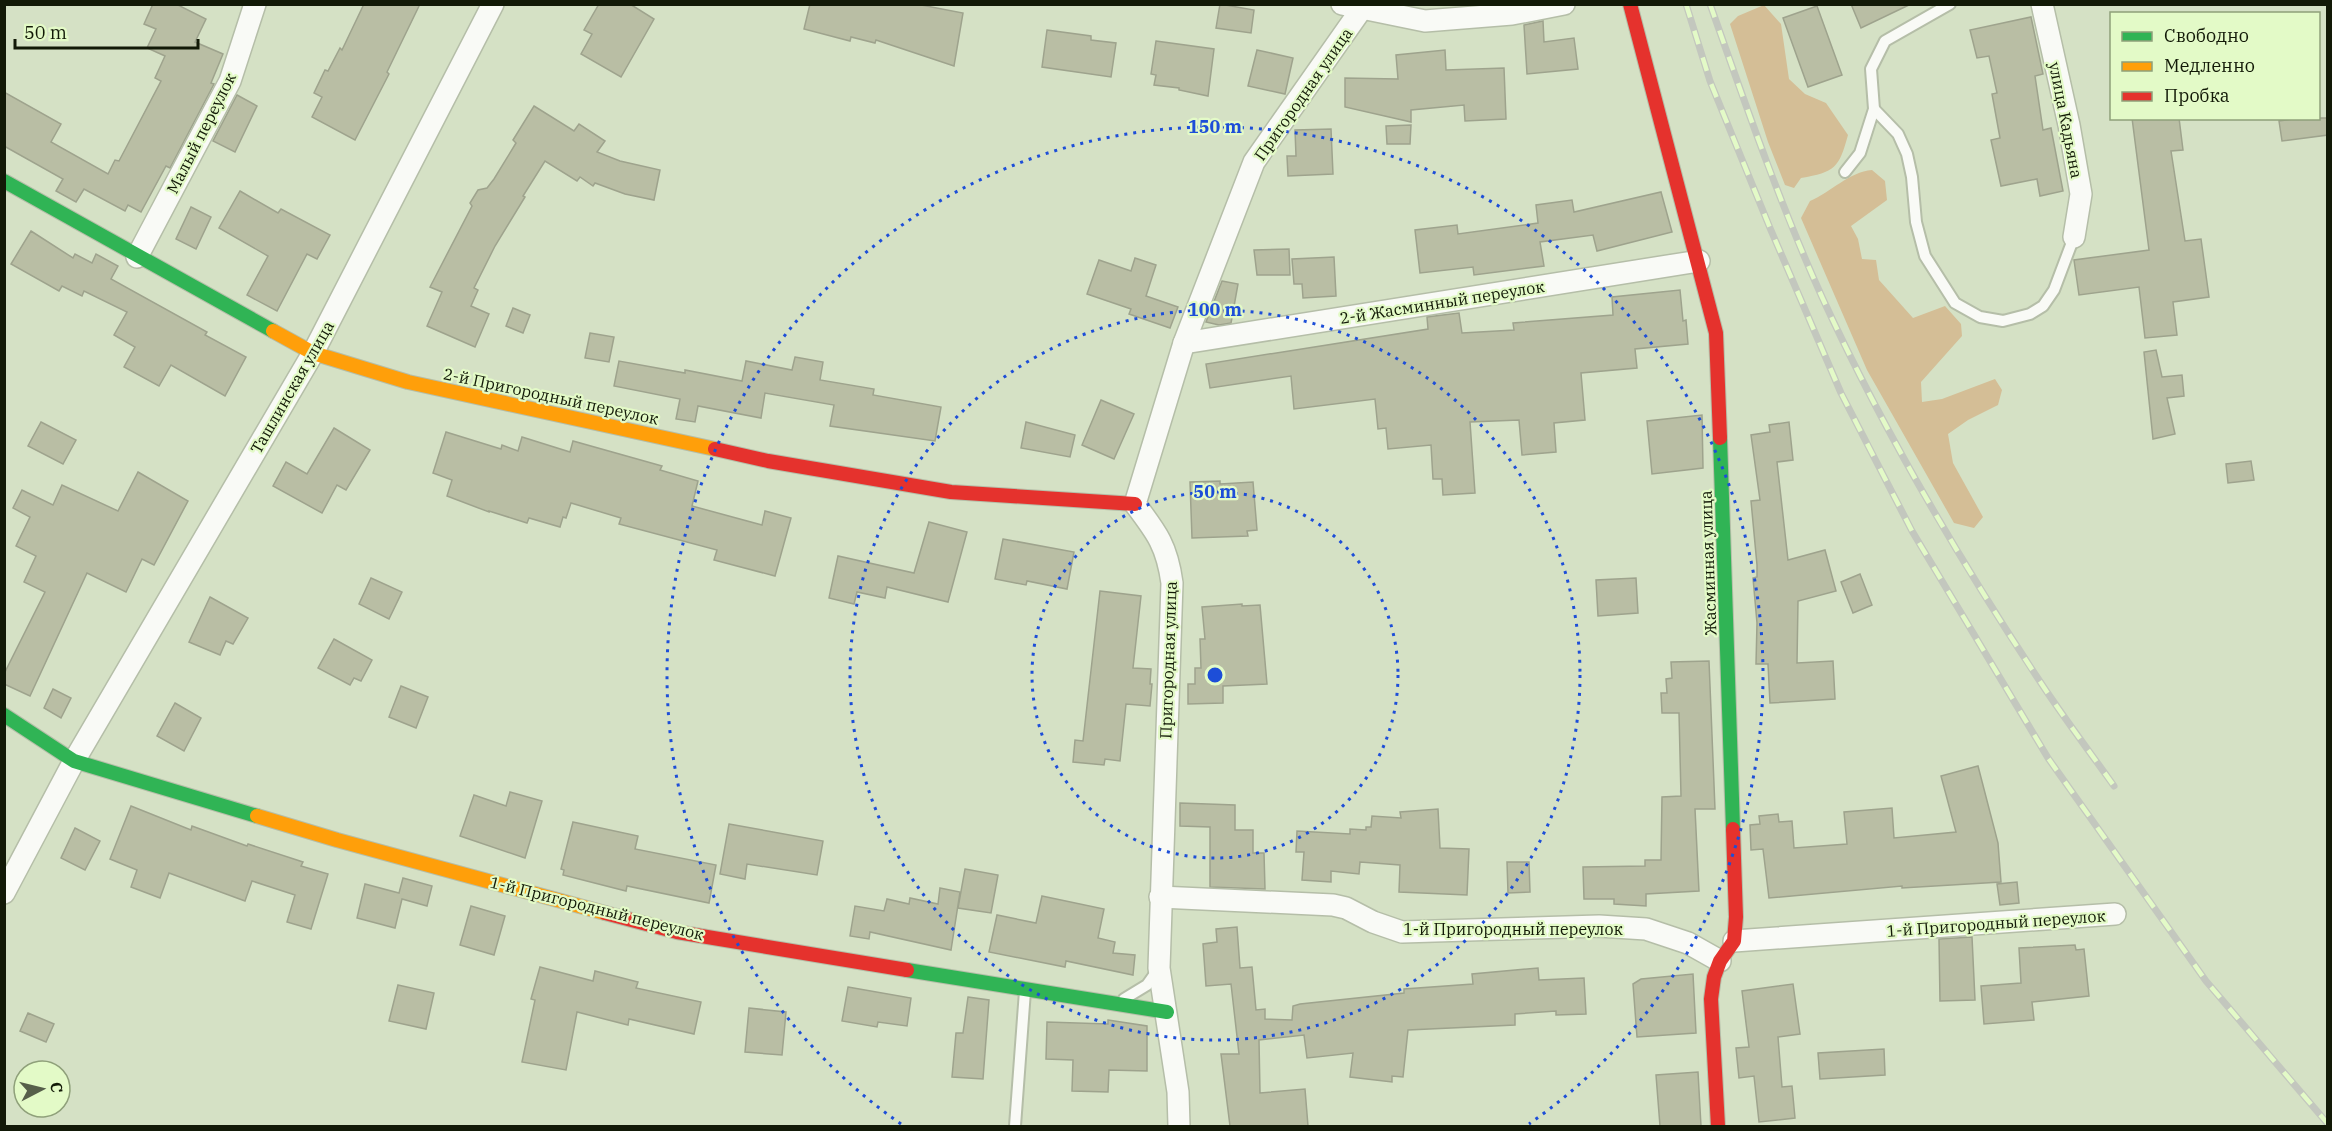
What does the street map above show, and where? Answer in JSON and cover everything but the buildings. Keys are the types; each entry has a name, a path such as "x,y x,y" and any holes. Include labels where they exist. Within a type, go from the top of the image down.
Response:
{"street":[{"name":"Малый переулок","path":"137,257 230,81 255,4"},
{"name":"Ташлинская улица","path":"4,893 10,872 74,760 313,353 493,4"},
{"path":"1342,4 1364,6 1425,21 1512,14 1564,4"},
{"name":"Жасминная улица","path":"1630,4 1716,333 1736,905 1734,941"},
{"name":"улица Кадьяна","path":"2042,4 2069,125 2081,194 2074,237"},
{"name":"Пригородная улица","path":"1179,1126 1178,1092 1159,968 1172,583 1168,558 1158,535 1135,504 1184,343 1254,162 1364,6"},
{"name":"2-й Пригородный переулок","path":"4,181 313,353 408,382 768,461 951,492 1135,504"},
{"name":"2-й Жасминный переулок","path":"1184,343 1699,261"},
{"path":"4,715 74,760"},
{"name":"1-й Пригородный переулок","path":"74,760 337,840 677,932 1167,1012"},
{"name":"1-й Пригородный переулок","path":"1160,897 1333,905 1346,908 1373,922 1402,932 1599,926 1646,929 1688,943 1720,961"},
{"name":"1-й Пригородный переулок","path":"1734,941 2115,914"},
{"path":"1718,1126 1711,999 1714,977 1720,961 1734,941"}],"lane":[{"path":"1845,172 1860,153 1874,110 1871,69 1885,41 1950,4"},
{"path":"1874,110 1898,134 1912,177 1916,222 1925,256 1955,303 1980,317 2003,321 2030,314 2043,306 2054,290 2074,237"},
{"path":"1112,1002 1128,997 1147,985 1159,968"},
{"path":"1016,1126 1025,987"}],"shaded area":[{"path":"1764,5 1781,24 1789,79 1805,94 1826,103 1848,135 1842,155 1834,167 1801,178 1794,188 1785,185 1768,142 1730,24 1738,16"},
{"path":"1872,170 1885,181 1887,200 1851,226 1858,239 1862,259 1876,260 1879,280 1913,318 1945,306 1961,324 1962,336 1921,382 1922,402 1942,399 1995,379 2002,390 1998,405 1968,420 1948,434 1953,463 1983,517 1974,528 1954,523 1867,370 1801,218 1810,201 1856,174"}],"railway":[{"path":"1686,4 1710,81 1770,228 1841,393 1912,531 2048,758 2206,981 2328,1124"},
{"path":"1710,4 1791,225 1822,297 1871,396 1924,494 1981,590 2050,696 2114,786"}],"traffic: fast":[{"path":"4,181 273,331"},
{"path":"1720,438 1733,829"},
{"path":"4,715 74,761 257,816"},
{"path":"907,970 1167,1012"}],"traffic: slow":[{"path":"273,331 313,353 408,382 715,449"},
{"path":"257,816 605,913"}],"traffic: jam":[{"path":"1630,4 1716,333 1720,438"},
{"path":"715,449 768,461 951,492 1135,504"},
{"path":"1718,1126 1711,999 1714,977 1720,961 1734,941 1736,917 1733,829"},
{"path":"605,913 677,932 907,970"}]}
